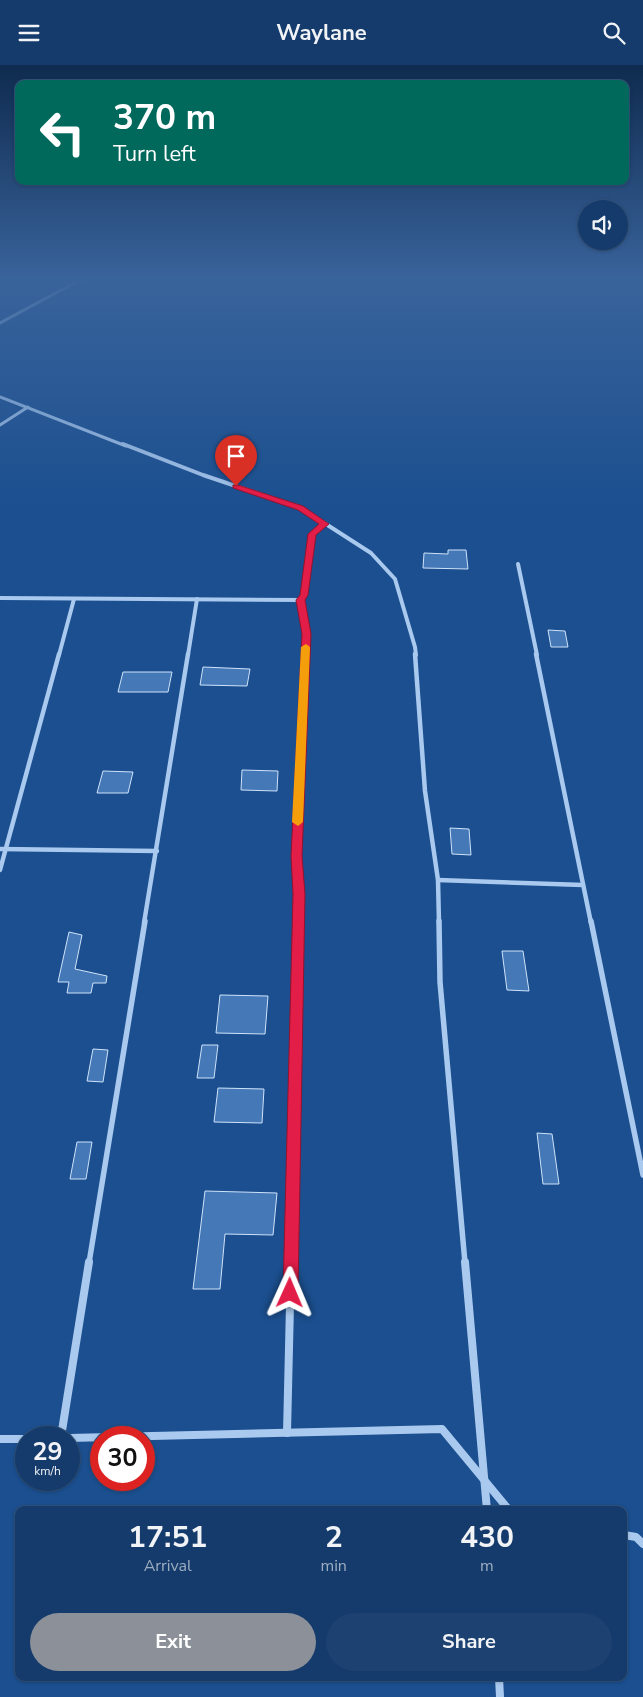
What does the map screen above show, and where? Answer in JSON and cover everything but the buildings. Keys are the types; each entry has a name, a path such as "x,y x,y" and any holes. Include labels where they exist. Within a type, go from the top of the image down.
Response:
{"street":[{"path":"0,397 203,475 300,508 371,553 394,579 415,647 425,791 438,880 440,982 487,1506"},
{"path":"0,425 28,407"},
{"path":"288,1433 299,904 296,856 306,634 301,600 304,595 312,534 325,524"},
{"path":"518,564 643,1175"},
{"path":"0,598 301,600"},
{"path":"0,870 3,849 74,599"},
{"path":"63,1426 198,599"},
{"path":"3,849 157,851"},
{"path":"438,880 583,885"},
{"path":"80,1438 442,1429 506,1506"},
{"path":"0,1439 15,1439"},
{"path":"627,1536 636,1537 643,1544"},
{"path":"499,1681 500,1697"}],"slow traffic":[{"path":"298,822 306,647"}],"route":[{"path":"236,486 300,508 325,524 312,534 304,595 301,600 306,634 296,856 299,894 290,1293"}]}
